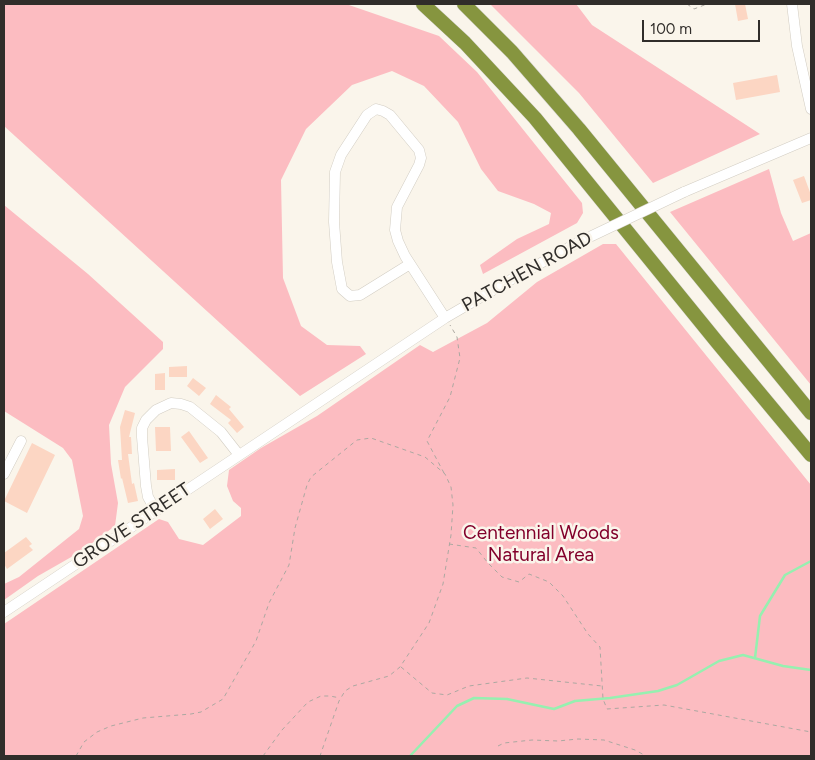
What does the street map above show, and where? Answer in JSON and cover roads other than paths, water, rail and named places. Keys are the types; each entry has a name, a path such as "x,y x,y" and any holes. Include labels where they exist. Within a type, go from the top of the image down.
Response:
{"highway":[{"path":"424,4 471,50 535,118 811,455"},
{"path":"464,4 518,58 580,129 811,413"}],"street":[{"path":"792,4 797,46 811,108"},
{"path":"410,264 360,296 350,296 342,288 337,262 334,222 335,172 341,155 356,131 367,115 376,109 383,110 390,115 418,146 421,154 419,165 397,207 395,218 396,235 410,264 445,318"},
{"name":"PATCHEN ROAD","path":"261,441 445,318 577,243 684,192 811,138"},
{"path":"156,511 148,497 142,434 146,420 156,410 164,405 174,403 190,408 221,432 239,455"},
{"path":"4,474 21,441"},
{"name":"GROVE STREET","path":"4,612 261,441"}],"waterway":[{"path":"755,658 760,616 785,575 811,561"},
{"path":"410,756 457,706 474,698 507,699 554,709 575,701 658,691 677,685 719,661 743,655 783,666 811,670"}],"park label":[{"name":"Centennial Woods Natural Area","path":"541,544"}]}
